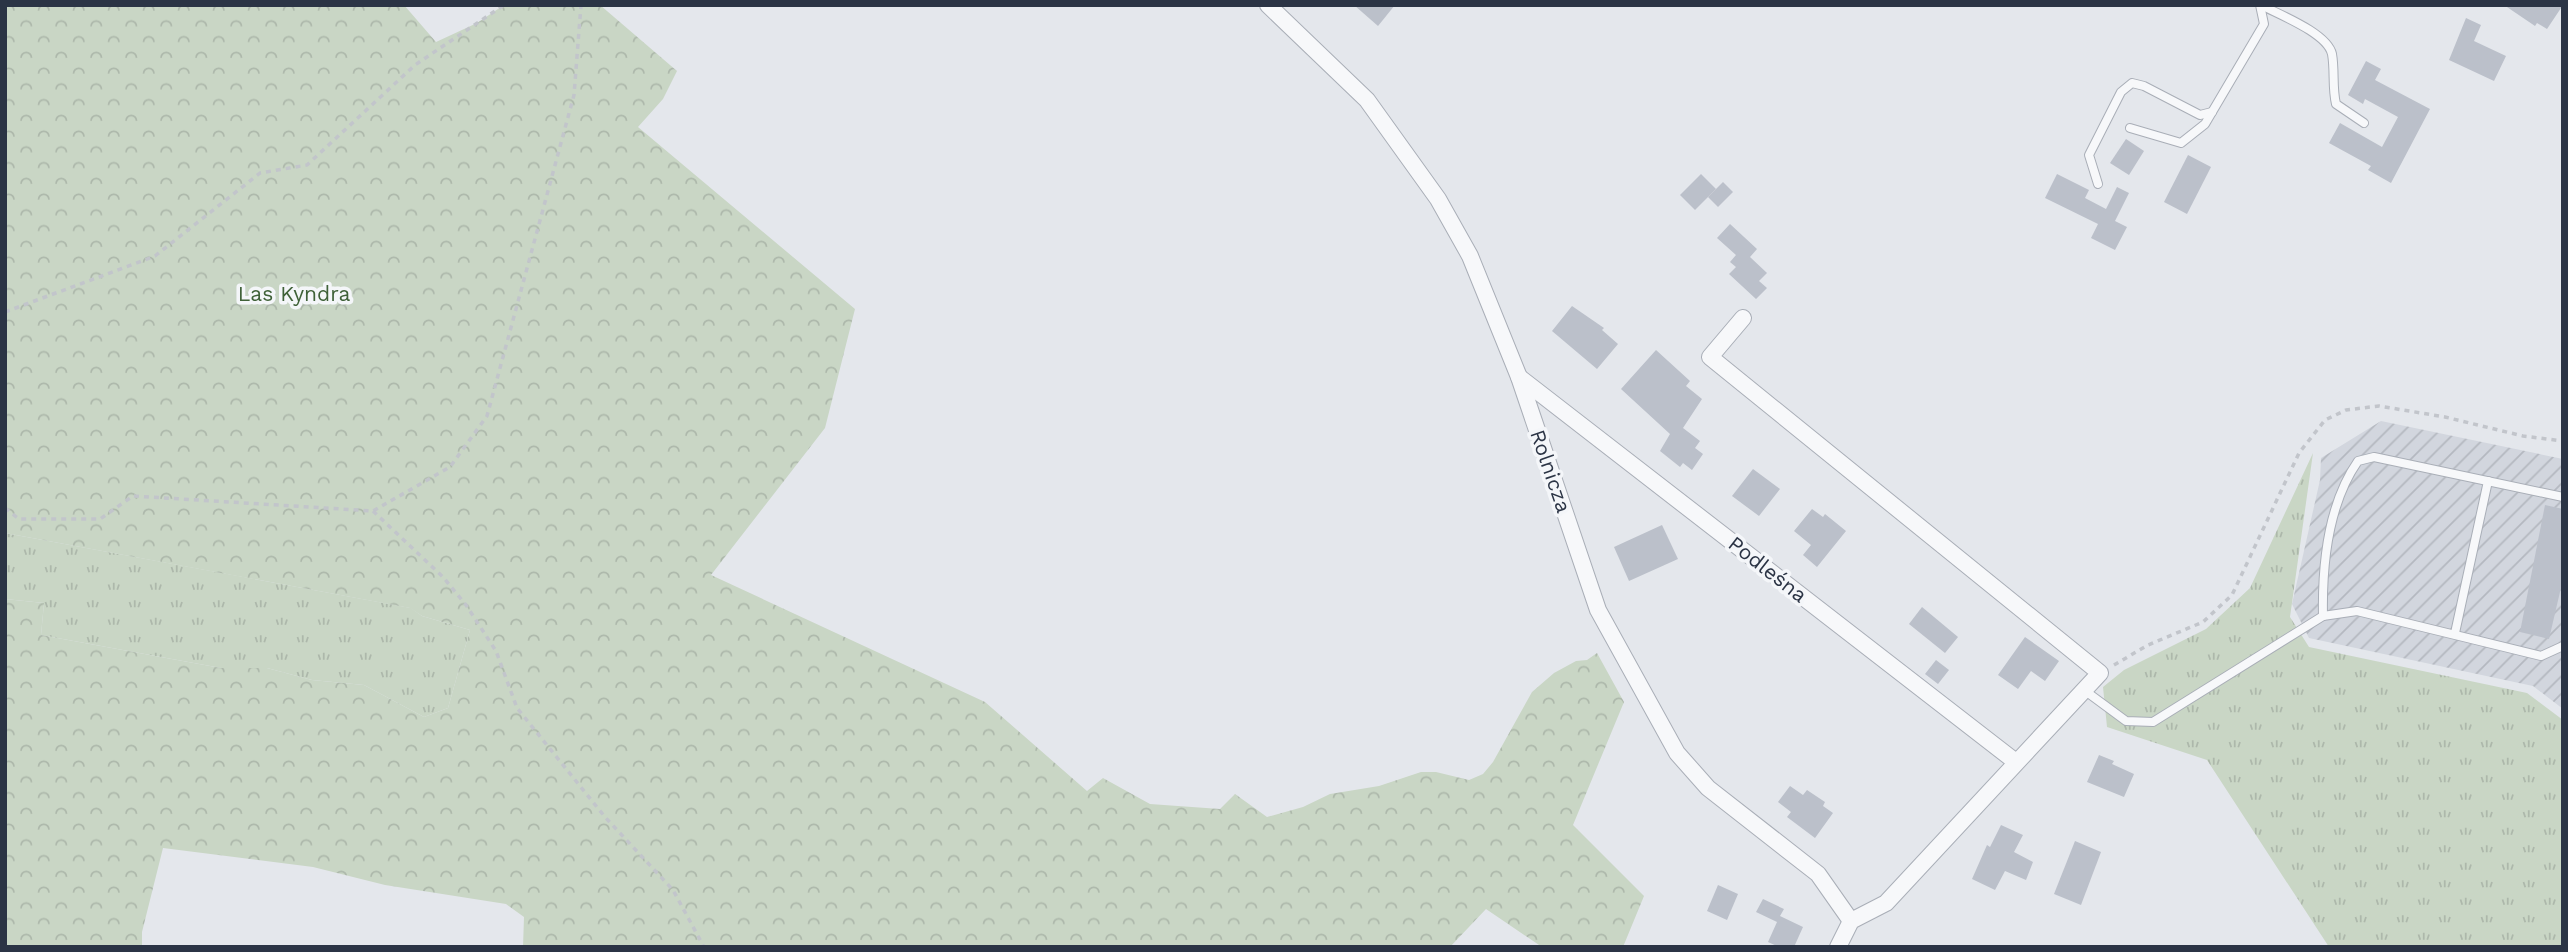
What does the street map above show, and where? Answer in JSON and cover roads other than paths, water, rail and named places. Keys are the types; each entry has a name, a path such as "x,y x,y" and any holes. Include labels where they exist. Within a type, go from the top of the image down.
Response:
{"street":[{"name":"Rolnicza","path":"1268,5 1367,100 1438,199 1470,256 1519,377 1598,610 1677,753 1708,788 1818,874 1851,921"},
{"path":"1742,318 1710,357 2100,673 1885,903 1851,921 1838,947"},
{"name":"Podleśna","path":"1519,377 2016,762"}],"lane":[{"path":"2130,128 2181,143 2205,124 2264,24 2260,5"},
{"path":"2260,5 2318,35 2332,52 2336,104 2364,123"},
{"path":"2098,184 2089,155 2121,92 2132,83 2144,86 2200,115 2212,112"},
{"path":"2323,616 2322,582 2332,522 2345,479 2358,461 2374,457 2563,497"},
{"path":"2455,633 2488,481"},
{"path":"2084,690 2126,721 2153,722 2323,616 2357,611 2541,656 2563,646"}],"park label":[{"name":"Las Kyndra","path":"294,293"}]}
